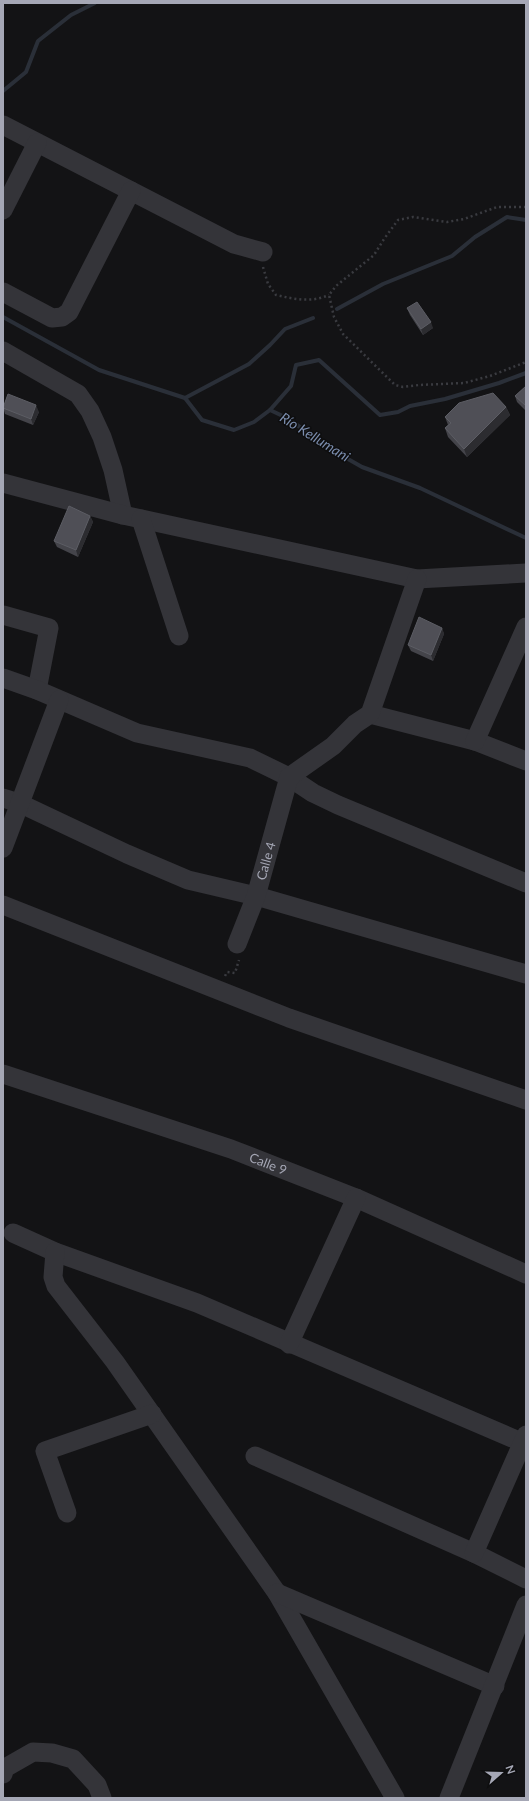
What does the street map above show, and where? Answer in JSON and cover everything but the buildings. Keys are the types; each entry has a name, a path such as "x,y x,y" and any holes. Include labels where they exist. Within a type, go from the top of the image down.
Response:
{"street":[{"path":"3,126 234,244 263,252"},
{"path":"3,210 37,143"},
{"path":"3,292 52,318 62,317 69,312 131,191"},
{"path":"3,351 78,394 90,411 102,437 113,470 179,636"},
{"path":"3,483 132,517 417,579 526,574"},
{"path":"289,777 334,746 355,724 370,714 417,579"},
{"path":"3,615 49,628 37,690"},
{"path":"475,741 526,627"},
{"path":"3,678 37,690 136,733 250,758 289,777 313,793 338,805 526,883"},
{"path":"3,848 11,800 59,700"},
{"path":"370,714 475,741 526,760"},
{"name":"Calle 4","path":"237,944 256,896 289,777"},
{"path":"11,800 127,854 188,880 256,896 526,974"},
{"path":"3,905 289,1018 526,1100"},
{"name":"Calle 9","path":"3,1074 231,1150 356,1198 526,1274"},
{"path":"289,1344 356,1198"},
{"path":"13,1233 55,1252 197,1303 289,1344 525,1441 474,1553"},
{"path":"55,1252 53,1277 56,1286 116,1362 277,1594 395,1798"},
{"path":"67,1513 45,1451 152,1414"},
{"path":"255,1456 474,1553 526,1579"},
{"path":"277,1594 495,1686"},
{"path":"449,1798 495,1686 526,1604"},
{"path":"3,1774 5,1768 33,1752 52,1753 73,1759 97,1785 102,1798"}],"path":[{"path":"263,252 263,269 268,284 276,295 297,300 314,300 328,295 336,286 374,255 384,238 398,220 413,217 447,222 464,219 497,207 526,207"},
{"path":"328,295 334,317 343,334 395,385 403,387 464,382 490,376 526,362"},
{"path":"218,990 226,972 235,973 241,951 234,950 237,944"}],"waterway":[{"path":"3,91 26,72 38,41 71,15 95,3"},
{"path":"337,309 383,284 452,256 475,237 507,217 526,220"},
{"name":"Río Kellumani","path":"3,317 99,370 185,398 202,420 234,430 254,422 270,410 287,418 334,451 362,467 420,488 526,538"},
{"path":"185,398 249,364 285,329 313,318"},
{"path":"270,410 291,386 296,365 319,360 380,415 398,412 410,406 445,399 499,383 526,373"}]}
